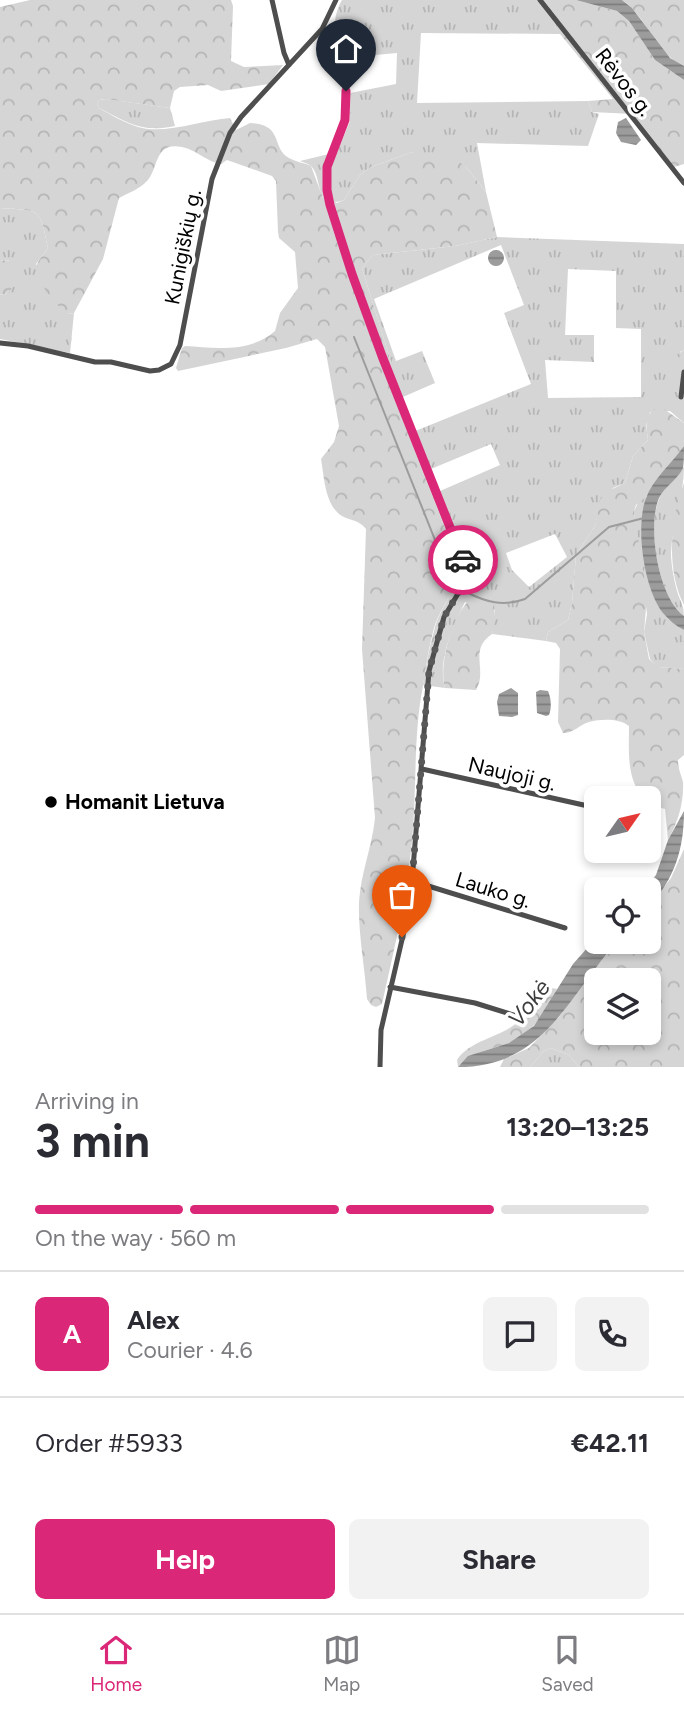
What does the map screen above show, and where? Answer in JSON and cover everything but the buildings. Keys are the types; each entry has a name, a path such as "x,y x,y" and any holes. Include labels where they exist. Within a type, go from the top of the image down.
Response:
{"street":[{"path":"272,0 289,65"},
{"name":"Kunigiškių g.","path":"0,342 29,346 94,362 111,362 138,370 159,370 171,364 180,345 212,179 230,133 241,117 322,29 336,0"},
{"name":"Rėvos g.","path":"540,0 684,183"},
{"path":"322,29 337,54 346,91 345,120 327,167 327,190 352,274 466,573 465,582 444,617 429,671 408,914 381,1030 380,1067"},
{"path":"681,397 684,372"},
{"name":"Naujoji g.","path":"422,769 584,805"},
{"name":"Lauko g.","path":"412,881 565,928"},
{"path":"390,987 475,1003 511,1012 520,1017"}],"green space":[{"path":"30,0 231,0 231,61 244,67 283,65 269,84 221,91 208,85 180,87 174,91 170,108 105,99 99,100 99,108 128,123 148,129 230,118 236,130 250,123 261,124 273,132 284,154 311,166 323,198 337,203 344,200 360,175 371,167 412,152 455,159 466,167 486,192 497,237 455,246 373,255 362,268 391,362 390,387 457,559 458,570 454,587 434,628 429,649 418,724 410,862 382,1004 376,1007 367,999 359,914 360,891 375,818 362,649 366,529 336,511 326,490 321,459 334,442 339,426 325,347 317,339 178,371 176,368 185,346 232,348 265,338 275,331 280,313 298,288 295,252 279,238 276,181 272,176 227,160 221,164 182,147 166,148 158,157 147,181 119,198 103,259 74,313 68,314 48,293 36,272 37,264 48,248 40,218 31,211 0,208 0,7"},
{"path":"342,0 543,0 554,13 556,29 562,34 421,33 417,103 588,101 592,112 599,114 588,146 477,143 486,192 466,167 412,152 371,167 360,175 344,200 329,202 321,194 313,168 300,161 337,152 350,121 350,93 396,84 397,53 342,58 335,22"},
{"path":"543,0 576,0 617,11 629,21 655,60 684,80 684,164 674,167 632,114 592,112 588,101 613,99 556,29 554,13"},
{"path":"622,0 684,0 684,66 666,53 638,15"},
{"path":"99,100 170,108 175,126 153,128 127,122 99,108"},
{"path":"0,208 31,211 40,218 48,248 36,264 68,314 74,313 70,353 0,339 0,294 5,295 12,289 11,261 0,260"},
{"path":"497,237 684,244 684,350 680,352 684,423 670,411 650,412 646,425 648,440 633,456 625,483 613,488 598,514 595,526 576,555 568,620 548,632 546,641 492,634 495,610 465,602 451,633 445,655 445,688 423,685 437,621 456,580 457,559 408,434 531,384 504,313 524,305 501,245 374,299 396,361 422,351 435,383 396,400 390,387 391,362 362,268 373,255 455,246","holes":["568,269 616,271 616,328 641,329 641,397 548,398 545,360 594,362 594,335 565,335","491,444 500,465 440,491 431,469","555,534 567,557 529,587 512,570 506,553"]},
{"path":"0,260 11,261 16,268 12,289 5,295 0,294"},
{"path":"684,350 684,391 669,372 668,366 675,356"},
{"path":"661,407 684,423 684,446 634,511 647,596 644,632 649,659 658,667 684,669 684,755 678,760 683,782 682,797 668,840 665,809 662,808 662,786 636,786 631,773 629,726 615,720 599,720 563,733 558,722 560,649 556,643 546,641 548,632 568,620 576,555 595,526 600,500 606,492 625,483 633,456 648,440 648,415"},
{"path":"684,467 671,553 684,616 667,593 661,577 654,525 660,497"},
{"path":"684,483 684,605 674,576 672,544 676,512"},
{"path":"646,497 642,526 647,574 679,627 684,630 684,669 657,667 650,659 644,632 647,614 634,511 640,499"},
{"path":"474,596 494,602 495,621 492,634 481,647 479,683 476,690 445,688 443,678 449,639 460,613"},
{"path":"684,849 684,1067 579,1067 569,1055 551,1048 544,1051 530,1067 500,1067 504,1059 529,1048 559,1017 584,981 584,1045 661,1045 661,968 595,968 607,954 661,954 661,891 671,878"},
{"path":"547,987 557,989 543,1014 531,1028 516,1040 475,1055 458,1067 457,1060 462,1054 514,1025"},
{"path":"551,1048 569,1055 579,1067 530,1067 544,1051"}],"shaded area":[{"path":"576,0 622,0 632,8 670,58 684,66 684,80 655,60 629,21 617,11"},
{"path":"626,118 641,140 636,145 621,142 616,133 618,122"},
{"path":"496,250 502,252 502,264 496,266 490,264 488,258 490,252"},
{"path":"684,446 683,468 659,498 654,526 657,561 667,594 684,616 684,630 663,613 656,602 646,574 641,525 649,491"},
{"path":"511,688 518,693 518,715 499,716 499,694"},
{"path":"548,691 550,697 550,712 546,716 537,713 536,692"},
{"path":"684,811 680,850 661,891 661,877 654,877 662,863 668,840"},
{"path":"584,952 584,954 607,954 595,968 584,968 584,984 568,1006 533,1042 513,1055 488,1064 458,1067 468,1056 509,1043 534,1026 573,964"}],"waterway":[{"path":"354,337 449,575 458,586"},
{"path":"466,592 495,602 509,603 525,599 609,527 644,518"}],"way so far":[{"path":"402,937 412,881 429,671 444,617 465,582 463,560"}],"place":[{"name":"Homanit Lietuva","path":"51,802"}],"route":[{"path":"346,91 345,120 327,167 330,205 382,356 463,560"}],"water label":[{"name":"Vokė","path":"529,1003"}]}
